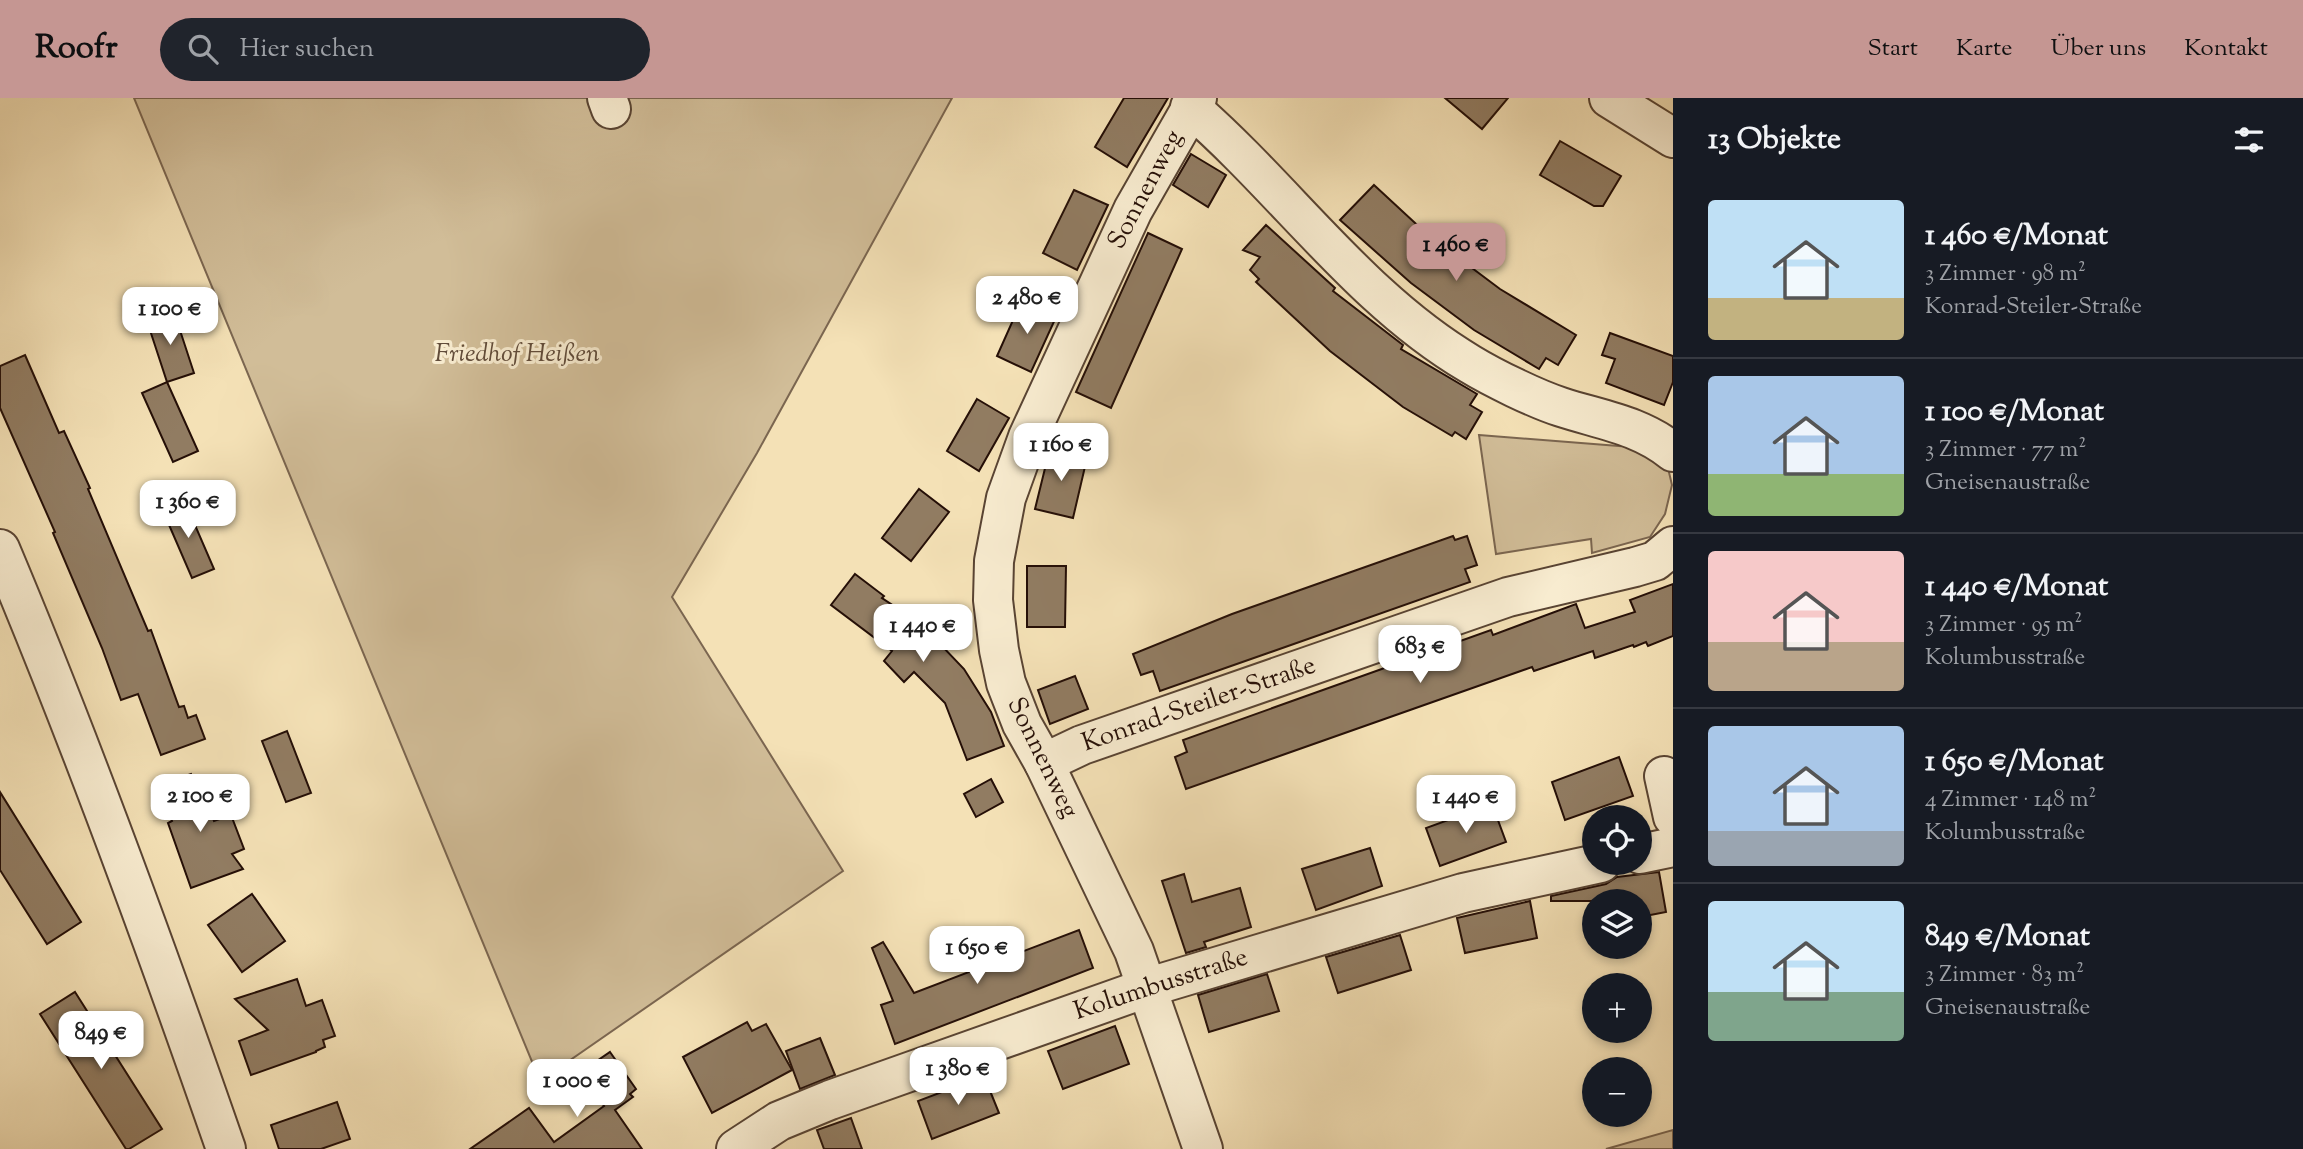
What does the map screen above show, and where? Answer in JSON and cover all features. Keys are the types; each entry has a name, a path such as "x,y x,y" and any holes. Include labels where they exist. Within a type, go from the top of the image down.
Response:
{"street":[{"path":"1609,98 1670,130"},
{"path":"1194,102 1218,131 1357,276 1426,333 1470,365 1561,407 1612,420 1654,438 1673,452"},
{"name":"Sonnenweg","path":"1194,102 1127,222 1028,437 1006,498 995,561 993,600 1006,683 1022,724 1044,763 1134,951 1149,987 1203,1149"},
{"name":"Konrad-Steiler-Straße","path":"1044,763 1082,745 1508,597 1655,561 1673,546"},
{"path":"0,549 58,689 171,990 226,1149"},
{"path":"1664,776 1673,817"},
{"path":"1652,851 1673,847"},
{"name":"Kolumbusstraße","path":"736,1149 779,1121 830,1100 1149,987 1463,893 1582,867"}],"green space":[{"name":"Friedhof Heißen","path":"134,98 952,98 757,453 672,597 843,871 540,1081"},
{"path":"1479,435 1644,448 1668,468 1672,485 1665,514 1650,537 1592,553 1591,539 1496,554"},
{"path":"1673,1130 1673,1149 1606,1149"}],"building":[{"path":"1124,98 1168,98 1127,167 1095,147"},
{"path":"1445,98 1508,98 1482,129"},
{"path":"1560,141 1621,176 1603,206 1594,206 1540,175"},
{"path":"1191,154 1226,175 1208,207 1173,185"},
{"path":"1374,185 1428,235 1500,289 1576,335 1558,365 1546,358 1539,369 1474,330 1411,283 1340,220"},
{"path":"1074,190 1108,205 1077,270 1043,253"},
{"path":"1266,225 1335,288 1333,291 1403,345 1401,349 1477,394 1470,405 1482,412 1466,439 1455,432 1452,436 1403,407 1330,351 1256,282 1259,279 1250,270 1260,257 1243,250"},
{"path":"1148,233 1182,249 1111,408 1076,392"},
{"path":"1022,300 1057,315 1031,372 997,356"},
{"path":"174,312 194,373 167,382 147,321"},
{"path":"1610,333 1673,356 1673,382 1664,405 1606,383 1615,359 1602,355"},
{"path":"25,355 59,433 64,431 90,488 88,489 148,631 151,630 179,707 184,706 188,718 196,715 205,739 161,755 138,694 121,700 53,533 55,532 0,408 0,366"},
{"path":"167,382 198,451 173,462 142,393"},
{"path":"977,399 1009,418 979,471 947,451"},
{"path":"1050,448 1087,458 1073,518 1035,509"},
{"path":"919,489 949,512 911,561 882,538"},
{"path":"185,502 214,569 192,578 163,511"},
{"path":"1453,536 1455,540 1467,536 1477,565 1465,569 1470,582 1160,691 1153,671 1141,675 1133,654 1232,614"},
{"path":"1027,566 1066,566 1065,627 1027,627"},
{"path":"855,574 884,596 882,598 921,624 964,669 991,712 1004,746 967,760 945,703 914,672 904,682 884,661 892,651 831,605"},
{"path":"1673,584 1673,636 1648,646 1646,642 1595,658 1593,651 1534,671 1532,667 1186,789 1175,757 1187,752 1183,740 1491,630 1493,635 1576,604 1585,628 1635,612 1630,600"},
{"path":"1075,676 1088,709 1050,724 1038,690"},
{"path":"287,731 311,793 286,802 262,741"},
{"path":"1619,757 1633,796 1608,805 1582,805 1582,814 1565,820 1552,782"},
{"path":"191,774 203,810 209,808 214,821 231,815 244,849 232,854 243,869 191,888 168,823 172,821 159,785"},
{"path":"991,779 1003,802 976,817 964,794"},
{"path":"0,792 81,922 47,944 0,870"},
{"path":"1492,804 1506,842 1440,866 1426,828"},
{"path":"1370,848 1382,886 1316,910 1302,869"},
{"path":"1659,872 1666,912 1652,915 1652,889 1583,889 1606,884 1617,877 1652,875"},
{"path":"1184,874 1192,902 1240,888 1251,927 1204,942 1206,947 1186,953 1162,881"},
{"path":"1582,889 1582,901 1551,901 1551,896"},
{"path":"252,894 285,941 242,972 208,925"},
{"path":"1530,901 1537,938 1465,953 1457,918"},
{"path":"1079,930 1093,968 895,1044 881,1005 893,1001 872,948 883,942 914,993"},
{"path":"1400,935 1411,970 1338,993 1326,957"},
{"path":"1267,974 1279,1011 1209,1032 1198,995"},
{"path":"297,979 306,1006 322,1000 335,1036 323,1040 325,1047 316,1052 251,1075 239,1041 268,1030 235,999"},
{"path":"75,992 162,1129 129,1149 126,1149 40,1014"},
{"path":"747,1022 752,1031 766,1024 792,1070 712,1113 683,1057"},
{"path":"1115,1026 1129,1064 1063,1089 1048,1051"},
{"path":"820,1038 835,1075 800,1089 786,1051"},
{"path":"610,1052 636,1089 630,1094 633,1097 615,1110 642,1149 470,1149 529,1108 554,1142 604,1106 581,1072"},
{"path":"984,1076 999,1113 932,1139 918,1101"},
{"path":"337,1102 350,1139 321,1149 279,1149 271,1125"},
{"path":"851,1118 862,1149 824,1149 817,1130"}]}
